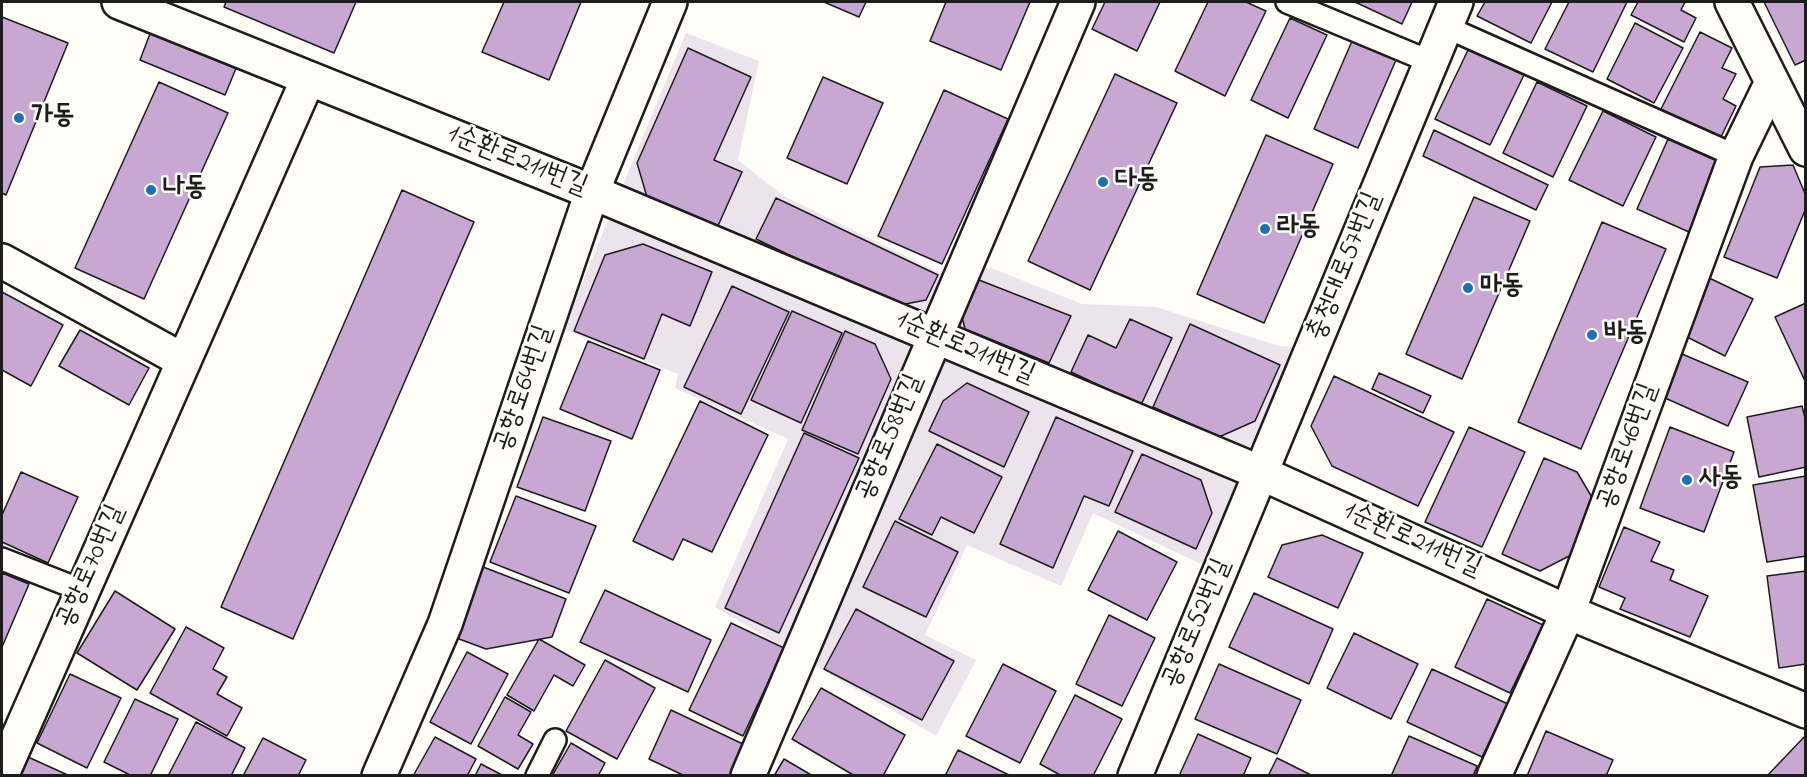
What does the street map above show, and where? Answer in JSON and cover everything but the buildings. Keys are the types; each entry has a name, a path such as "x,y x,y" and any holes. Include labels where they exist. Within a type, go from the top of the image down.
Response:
{"street":[{"name":"1순환로211번길","path":"119,2 592,192 1262,473 1568,612 1806,711"},
{"name":"공항로64번길","path":"380,776 444,624 592,192 670,2"},
{"name":"공항로58번길","path":"748,776 1078,2"},
{"path":"1732,2 1806,149"},
{"name":"충청대로57번길","path":"1262,473 1451,14"},
{"name":"공항로70번길","path":"2,774 81,590 308,79"},
{"name":"공항로46번길","path":"1494,776 1568,612 1736,156 1772,82"},
{"path":"2,261 184,361"},
{"name":"공항로52번길","path":"1135,776 1262,473"}],"lane":[{"path":"1287,2 1431,62"},
{"path":"1451,14 1736,156"},
{"path":"2,559 81,590"},
{"path":"537,776 555,740"}],"shaded area":[{"path":"686,33 759,61 738,160 782,195 952,279 991,268 1082,304 1156,307 1279,346 1294,347 1203,565 1093,513 1061,586 967,545 925,635 976,660 936,736 715,607 788,439 675,388 678,374 563,329"}],"place":[{"name":"가동","path":"19,118"},
{"name":"다동","path":"1103,182"},
{"name":"나동","path":"151,190"},
{"name":"라동","path":"1265,229"},
{"name":"마동","path":"1468,288"},
{"name":"바동","path":"1592,335"},
{"name":"사동","path":"1687,480"}]}
